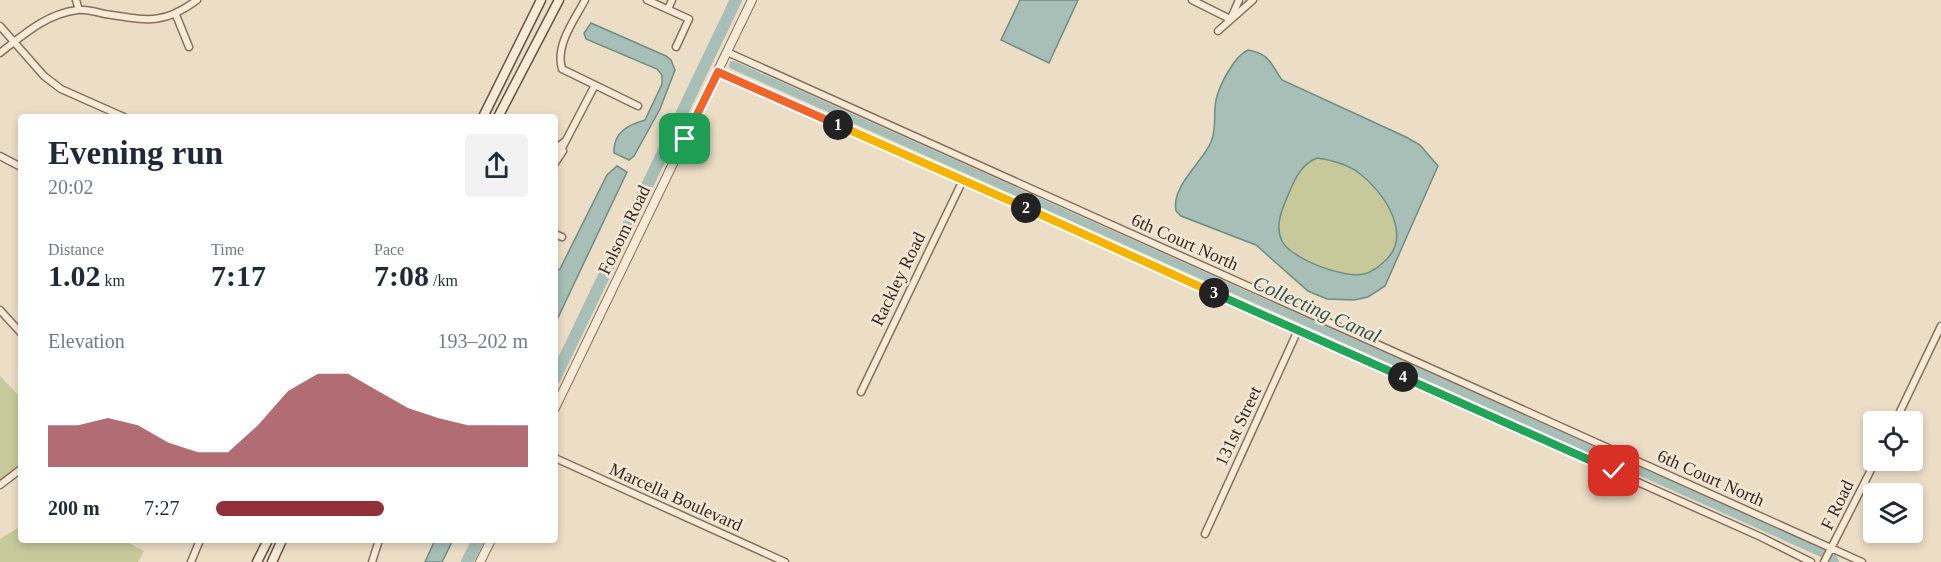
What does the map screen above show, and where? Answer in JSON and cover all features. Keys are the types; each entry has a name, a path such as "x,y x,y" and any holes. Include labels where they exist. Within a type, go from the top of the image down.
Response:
{"main road":[{"path":"484,114 541,0"},
{"path":"500,114 559,0"},
{"path":"257,562 266,543"},
{"path":"272,562 281,543"}],"street":[{"path":"76,0 79,10"},
{"path":"0,53 45,20 79,10 156,20 176,15 197,0"},
{"path":"585,0 561,48 562,69 638,106"},
{"path":"647,0 689,19 676,47"},
{"path":"668,9 672,0"},
{"name":"Folsom Road","path":"558,402 752,0"},
{"path":"1192,0 1230,19"},
{"path":"1230,19 1239,0"},
{"path":"1218,31 1253,0"},
{"path":"176,15 189,47"},
{"path":"0,26 32,66 61,89 116,114"},
{"name":"6th Court North","path":"727,52 1862,562"},
{"path":"718,72 1761,537 1811,562"},
{"path":"558,152 595,85"},
{"path":"558,147 565,142"},
{"path":"558,160 563,154 565,142"},
{"path":"0,156 18,165"},
{"name":"Rackley Road","path":"861,392 963,180"},
{"path":"558,235 562,237"},
{"path":"0,310 18,326"},
{"path":"1899,411 1941,326"},
{"name":"131st Street","path":"1205,534 1298,330"},
{"name":"Marcella Boulevard","path":"558,459 784,562"},
{"path":"0,485 18,471"},
{"name":"F Road","path":"1824,562 1833,549 1871,471"},
{"path":"191,562 199,543"},
{"path":"372,562 378,543"},
{"path":"480,562 490,543"}],"green space":[{"path":"1317,158 1339,163 1359,173 1377,190 1391,213 1397,237 1394,249 1387,259 1371,272 1355,275 1332,271 1307,261 1287,248 1282,241 1279,222 1284,204 1300,172"},
{"path":"0,376 18,395 18,467 0,480"},
{"path":"18,528 18,543 129,543 144,551 138,562 0,562 0,539"}],"shaded area":[{"path":"1020,0 1078,0 1049,63 1001,40"},
{"path":"591,23 666,56 671,60 675,70 660,109 634,156 629,160 614,153 616,140 627,127 645,120 662,84 662,75 657,69 586,39 584,33"},
{"path":"1248,50 1261,54 1270,61 1282,80 1420,145 1438,166 1385,286 1368,297 1354,300 1327,299 1308,291 1256,245 1181,216 1176,211 1178,193 1211,142 1216,100 1220,87 1243,53","holes":["1317,158 1333,161 1359,173 1377,190 1391,213 1397,237 1394,249 1385,261 1367,273 1355,275 1332,271 1307,261 1287,248 1282,241 1279,229 1284,204 1300,172"]},
{"path":"617,166 627,172 558,318 558,270 607,175"},
{"path":"434,543 452,543 442,562 425,562"}],"waterway":[{"path":"558,372 736,0"},
{"name":"Collecting Canal","path":"733,65 1822,553"},
{"path":"467,562 476,543"},
{"name":"Collecting Canal","path":"1833,558 1835,562"}],"route":[{"path":"685,139 718,72 1614,471"}]}
